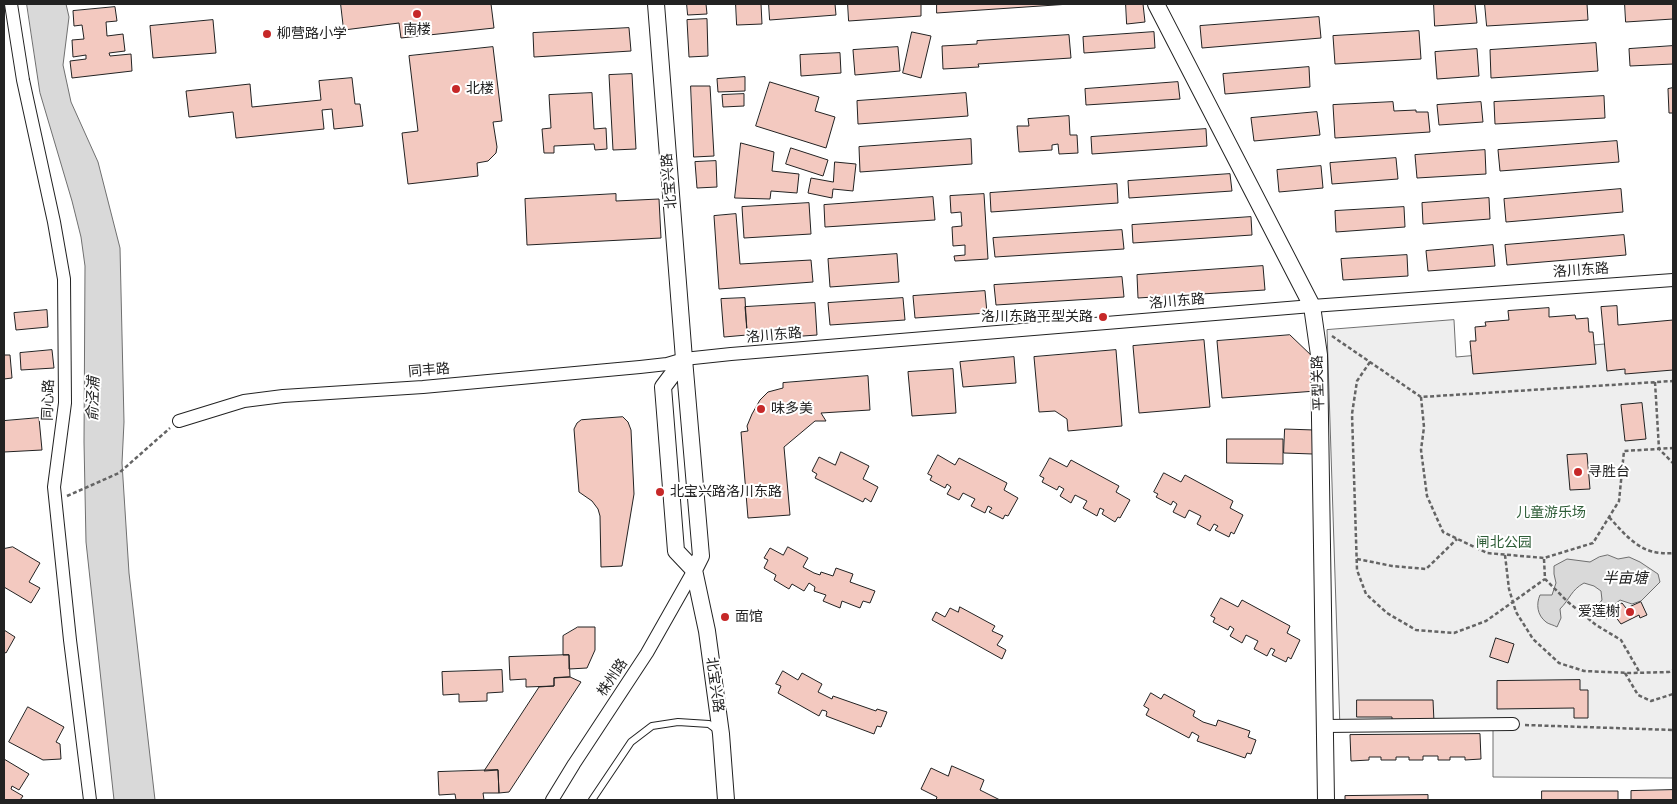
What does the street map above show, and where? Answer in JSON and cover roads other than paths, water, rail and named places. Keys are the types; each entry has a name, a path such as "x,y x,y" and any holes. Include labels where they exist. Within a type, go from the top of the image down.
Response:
{"street":[{"name":"同心路","path":"11,4 23,80 54,222 64,279 64,424 54,476 70,640 90,800"},
{"name":"北宝兴路","path":"656,4 701,556 694,570 707,631 721,734 726,800"},
{"name":"平型关路","path":"1156,4 1312,306 1319,355 1326,800"},
{"name":"洛川东路","path":"684,359 1312,306 1673,280"},
{"name":"同丰路","path":"179,421 244,401 283,396 423,387 640,367 667,364 684,359"},
{"path":"684,359 664,387 676,551 694,570"},
{"name":"株州路","path":"552,800 647,654 694,570"},
{"path":"1325,726 1513,724"}],"lane":[{"path":"592,800 631,742 652,726 678,722 710,724 721,734"}],"water":[{"name":"俞泾浦","path":"27,4 66,4 69,17 63,65 71,102 98,162 120,248 124,422 122,463 129,573 155,800 114,800 86,542 84,442 85,266 81,237 72,201 40,93"},
{"name":"半亩塘","path":"1608,555 1618,559 1629,557 1640,562 1658,574 1660,582 1641,601 1632,604 1620,600 1609,609 1612,613 1607,619 1596,612 1602,600 1601,591 1594,586 1584,583 1573,592 1560,609 1561,618 1557,627 1547,623 1539,613 1538,602 1540,595 1552,595 1556,583 1554,566 1567,559 1590,562"}],"place":[{"name":"南楼","path":"417,14"},
{"name":"柳营路小学","path":"267,34"},
{"name":"北楼","path":"456,89"},
{"name":"洛川东路平型关路","path":"1103,317"},
{"name":"味多美","path":"761,409"},
{"name":"寻胜台","path":"1578,472"},
{"name":"北宝兴路洛川东路","path":"660,492"},
{"name":"爱莲榭","path":"1630,612"},
{"name":"面馆","path":"725,617"}],"park label":[{"name":"儿童游乐场","path":"1551,513"},
{"name":"闸北公园","path":"1504,543"}]}
